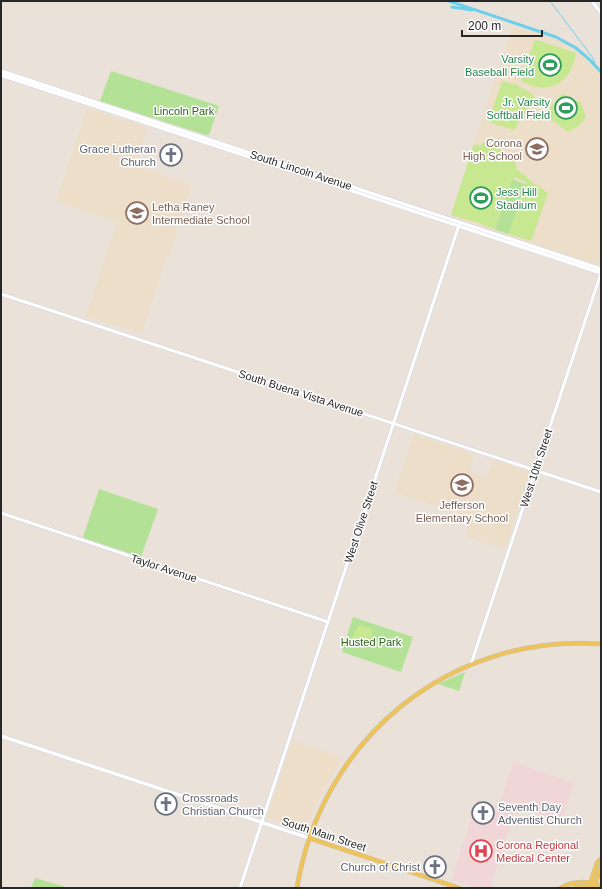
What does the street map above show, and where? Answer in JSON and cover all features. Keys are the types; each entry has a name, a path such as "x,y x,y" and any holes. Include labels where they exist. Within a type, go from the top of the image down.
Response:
{"main road":[{"name":"South Lincoln Avenue","path":"1,71 601,272"},
{"name":"South Lincoln Avenue","path":"1,75 460,224"},
{"path":"297,888 309,838 320,809 335,781 354,754 373,731 391,714 414,696 438,681 471,664 506,653 535,647 569,644 601,644"},
{"name":"South Main Street","path":"1,736 459,888"},
{"path":"592,886 597,863 601,859"},
{"path":"592,886 601,866"},
{"path":"561,888 570,883 580,882 592,886"},
{"path":"575,888 601,886"}],"street":[{"path":"592,1 601,13"},
{"name":"West Olive Street","path":"240,888 460,224"},
{"name":"West 10th Street","path":"471,664 601,272"},
{"name":"South Buena Vista Avenue","path":"1,294 601,492"},
{"name":"Taylor Avenue","path":"1,513 328,622"}],"shaded area":[{"name":"Corona High School","path":"513,26 531,32 532,30 563,42 582,53 601,73 601,257 597,265 450,216"},
{"name":"Letha Raney Intermediate School","path":"87,108 147,128 135,166 192,185 169,257 167,256 142,333 86,317 117,222 56,201"},
{"name":"Jefferson Elementary School","path":"414,434 475,454 469,472 486,478 493,459 529,472 530,474 506,547 503,548 465,536 470,519 457,515 457,513 394,492"},
{"path":"292,741 344,758 320,797 305,830 268,818 267,816"},
{"name":"Corona Regional Medical Center","path":"513,762 574,783 561,822 517,807 490,888 478,888 451,880 477,800 498,807"}],"green space":[{"name":"Varsity Baseball Field","path":"537,40 576,53 569,72 564,79 549,87 541,88 531,86 521,81 534,41"},
{"name":"Lincoln Park","path":"111,71 219,106 209,135 100,101"},
{"path":"502,81 515,84 533,94 535,99 514,130 491,123 489,120"},
{"name":"Jr. Varsity Softball Field","path":"562,94 581,102 586,117 580,125 568,132 544,114"},
{"name":"Jess Hill Stadium","path":"483,142 501,150 509,158 513,158 517,170 520,170 520,173 526,175 527,178 548,193 531,241 509,234 526,182 514,177 495,229 451,215 474,144 481,146"},
{"path":"512,179 525,184 509,234 495,230"},
{"path":"99,489 158,509 141,557 83,537"},
{"name":"Husted Park","path":"353,617 413,637 401,672 342,652"},
{"path":"361,625 372,629 372,636 366,644 355,645 353,643 353,636 358,626"},
{"path":"465,672 459,691 438,684"},
{"path":"35,878 69,888 31,888"}],"waterway":[{"path":"449,1 556,37 576,48 601,72"},
{"path":"550,1 593,58 595,65"},
{"path":"452,7 472,10"}],"place":[{"name":"Varsity Baseball Field","path":"550,65"},
{"name":"Jr. Varsity Softball Field","path":"566,108"},
{"name":"Corona High School","path":"537,149"},
{"name":"Grace Lutheran Church","path":"171,155"},
{"name":"Jess Hill Stadium","path":"481,198"},
{"name":"Letha Raney Intermediate School","path":"137,213"},
{"name":"Jefferson Elementary School","path":"462,485"},
{"name":"Crossroads Christian Church","path":"166,804"},
{"name":"Seventh Day Adventist Church","path":"483,813"},
{"name":"Corona Regional Medical Center","path":"481,851"},
{"name":"Church of Christ","path":"435,867"}]}
